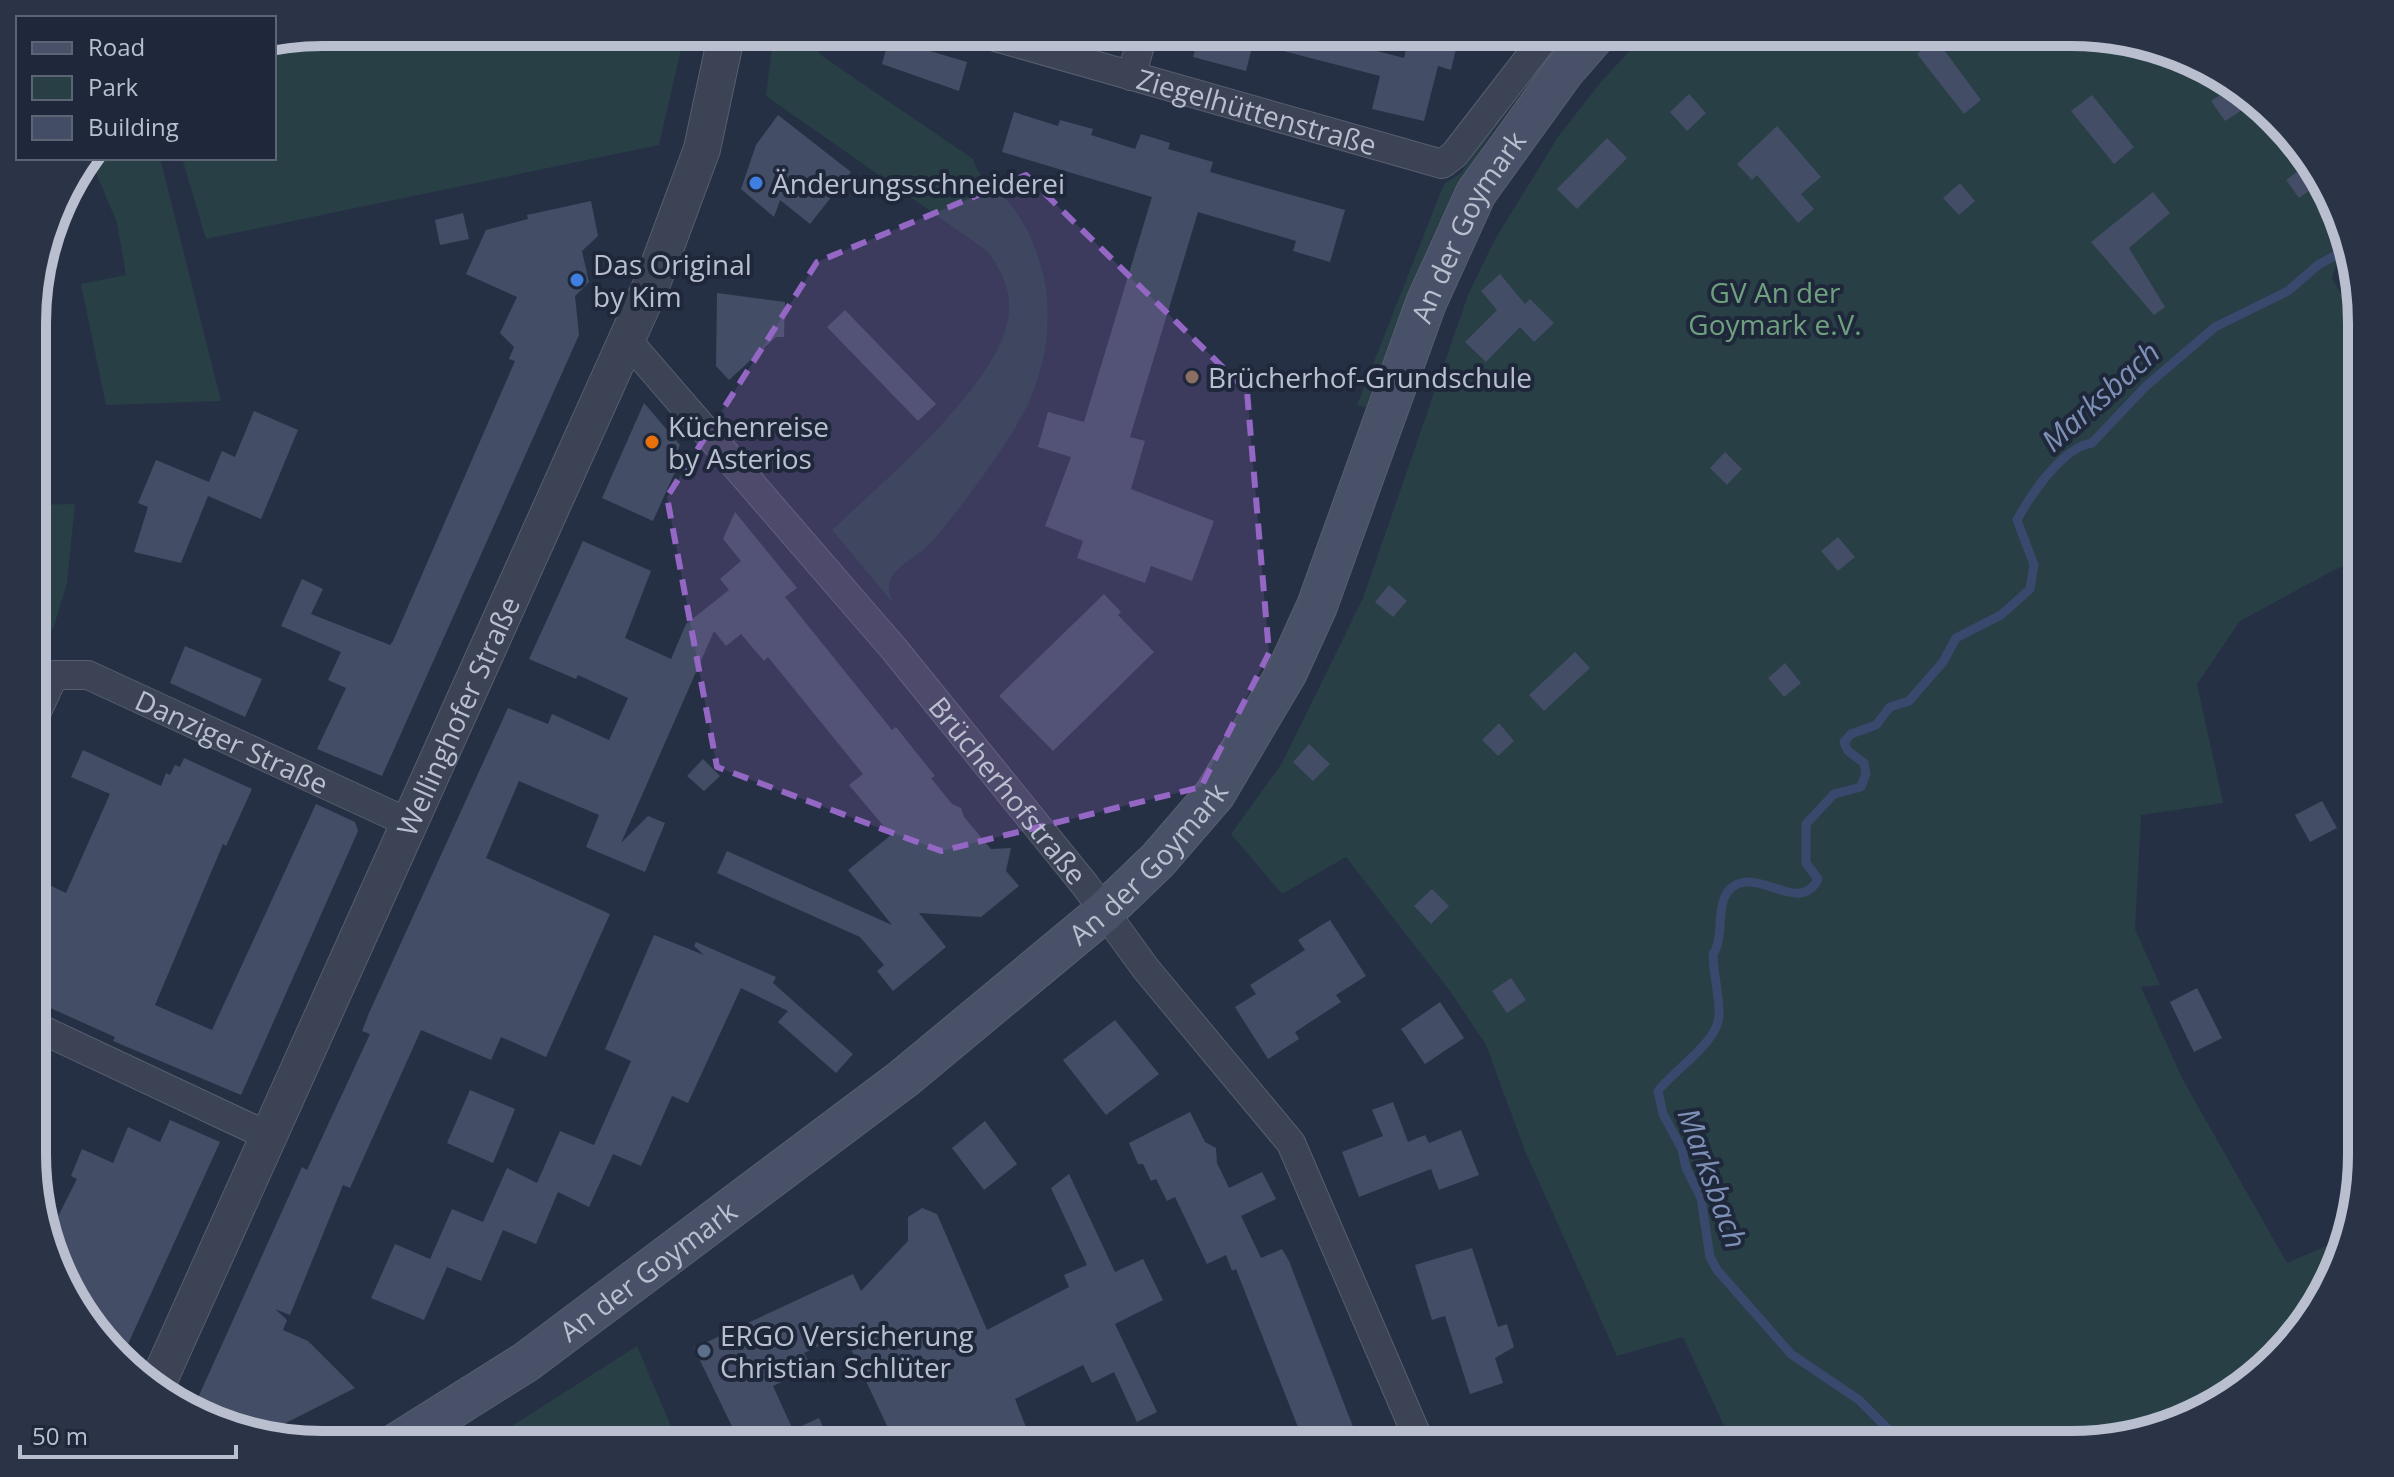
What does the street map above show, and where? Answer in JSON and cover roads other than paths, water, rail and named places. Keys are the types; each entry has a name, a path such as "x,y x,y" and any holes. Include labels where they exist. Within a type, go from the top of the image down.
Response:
{"main road":[{"name":"An der Goymark","path":"416,1431 526,1362 984,1015 1104,912 1158,860 1215,794 1287,672 1317,606 1426,303 1476,193 1564,71 1586,46"}],"street":[{"name":"Ziegelhüttenstraße","path":"1029,47 1442,164 1454,155 1538,46"},
{"name":"Wellinghofer Straße","path":"160,1378 627,340 693,180 724,47"},
{"path":"1131,76 1140,47"},
{"name":"Brücherhofstraße","path":"627,340 894,649 1146,969 1291,1143 1415,1430"},
{"name":"Danziger Straße","path":"46,692 54,675 88,675 409,823"},
{"path":"46,1032 268,1136"}],"waterway":[{"name":"Marksbach","path":"1889,1430 1859,1400 1791,1354 1717,1270 1710,1257 1701,1198 1686,1168 1682,1149 1663,1114 1658,1091 1703,1046 1717,1026 1719,1008 1713,954 1719,938 1724,900 1734,886 1745,882 1801,893 1810,889 1818,879 1806,863 1806,824 1834,794 1861,787 1866,774 1864,763 1848,751 1844,742 1851,734 1876,725 1890,707 1909,701 1943,662 1956,638 2001,615 2030,589 2034,565 2017,520 2039,485 2059,462 2081,446 2092,443 2146,386 2215,327 2288,291 2318,265 2339,253"}],"place":[{"name":"Änderungsschneiderei","path":"756,183"},
{"name":"Das Original by Kim","path":"577,280"},
{"name":"Brücherhof-Grundschule","path":"1192,377"},
{"name":"Küchenreise by Asterios","path":"652,442"},
{"name":"ERGO Versicherung Christian Schlüter","path":"704,1351"}],"park label":[{"name":"GV An der Goymark e.V.","path":"1775,308"}]}
